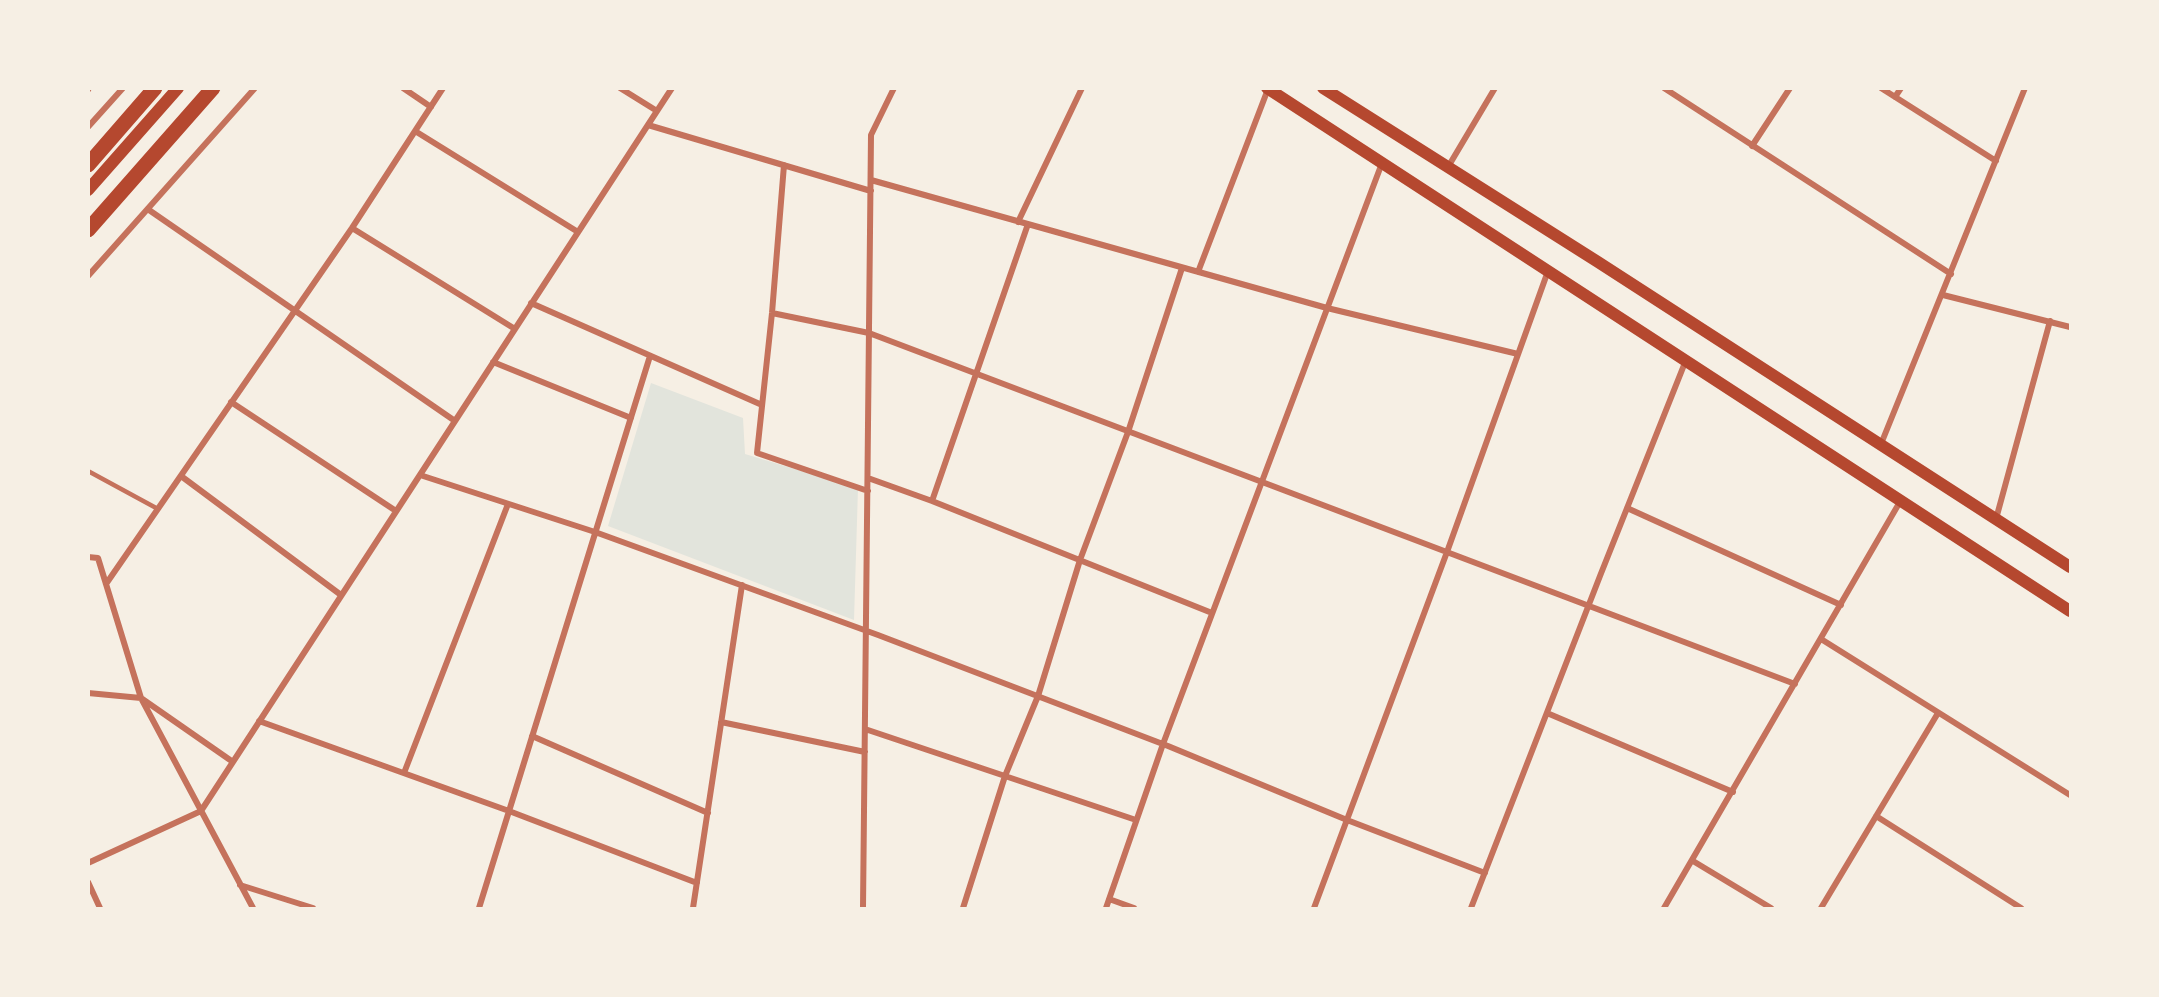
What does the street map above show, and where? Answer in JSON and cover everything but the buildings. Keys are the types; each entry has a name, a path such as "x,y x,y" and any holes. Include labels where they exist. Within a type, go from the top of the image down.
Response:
{"main road":[{"path":"88,165 155,88"},
{"path":"88,190 178,88"},
{"path":"88,230 213,88"},
{"path":"1268,89 2070,611"},
{"path":"1329,90 2070,567"}],"street":[{"path":"88,127 123,88"},
{"path":"88,276 255,88"},
{"path":"403,88 431,106"},
{"path":"106,584 352,228 442,88"},
{"path":"620,88 657,111"},
{"path":"88,863 201,811 672,88"},
{"path":"863,909 871,135 894,88"},
{"path":"1018,222 1082,88"},
{"path":"1448,167 1495,88"},
{"path":"1664,88 1951,274"},
{"path":"1752,146 1790,88"},
{"path":"1881,88 1996,161"},
{"path":"1895,97 1901,88"},
{"path":"1881,444 2025,88"},
{"path":"1198,272 1268,89"},
{"path":"648,125 870,191"},
{"path":"415,131 578,232"},
{"path":"1106,909 1163,744 1383,162"},
{"path":"784,165 772,313 757,453 868,491"},
{"path":"871,180 1328,308 1518,354"},
{"path":"149,210 454,421"},
{"path":"932,501 1028,224"},
{"path":"352,228 515,329"},
{"path":"963,909 1005,776 1038,696 1080,560 1128,432 1182,268"},
{"path":"1314,909 1447,552 1548,270"},
{"path":"1943,295 2070,327"},
{"path":"531,303 762,405"},
{"path":"772,313 869,333 1795,684"},
{"path":"1996,519 2050,321"},
{"path":"479,909 650,356"},
{"path":"1471,909 1686,360"},
{"path":"493,362 631,418"},
{"path":"231,402 396,511"},
{"path":"420,475 596,532 867,631 1163,744 1347,820 1485,873"},
{"path":"181,476 341,595"},
{"path":"868,478 932,501 1212,613"},
{"path":"1664,909 1901,500"},
{"path":"404,773 508,504"},
{"path":"1627,508 1841,605"},
{"path":"88,557 98,558 141,698 253,909"},
{"path":"693,909 742,585"},
{"path":"1821,639 2070,795"},
{"path":"88,693 141,698 232,762"},
{"path":"1547,713 1733,792"},
{"path":"1821,909 1938,713"},
{"path":"259,721 509,811 697,883"},
{"path":"722,722 865,752"},
{"path":"865,729 1137,820"},
{"path":"532,736 708,813"},
{"path":"1876,816 2021,909"},
{"path":"1693,861 1771,909"},
{"path":"88,882 100,909"},
{"path":"240,885 313,909"},
{"path":"1109,899 1134,909"}],"lane":[{"path":"88,471 158,509"}],"shaded area":[{"path":"651,383 743,418 745,454 858,488 854,620 608,526"}]}
